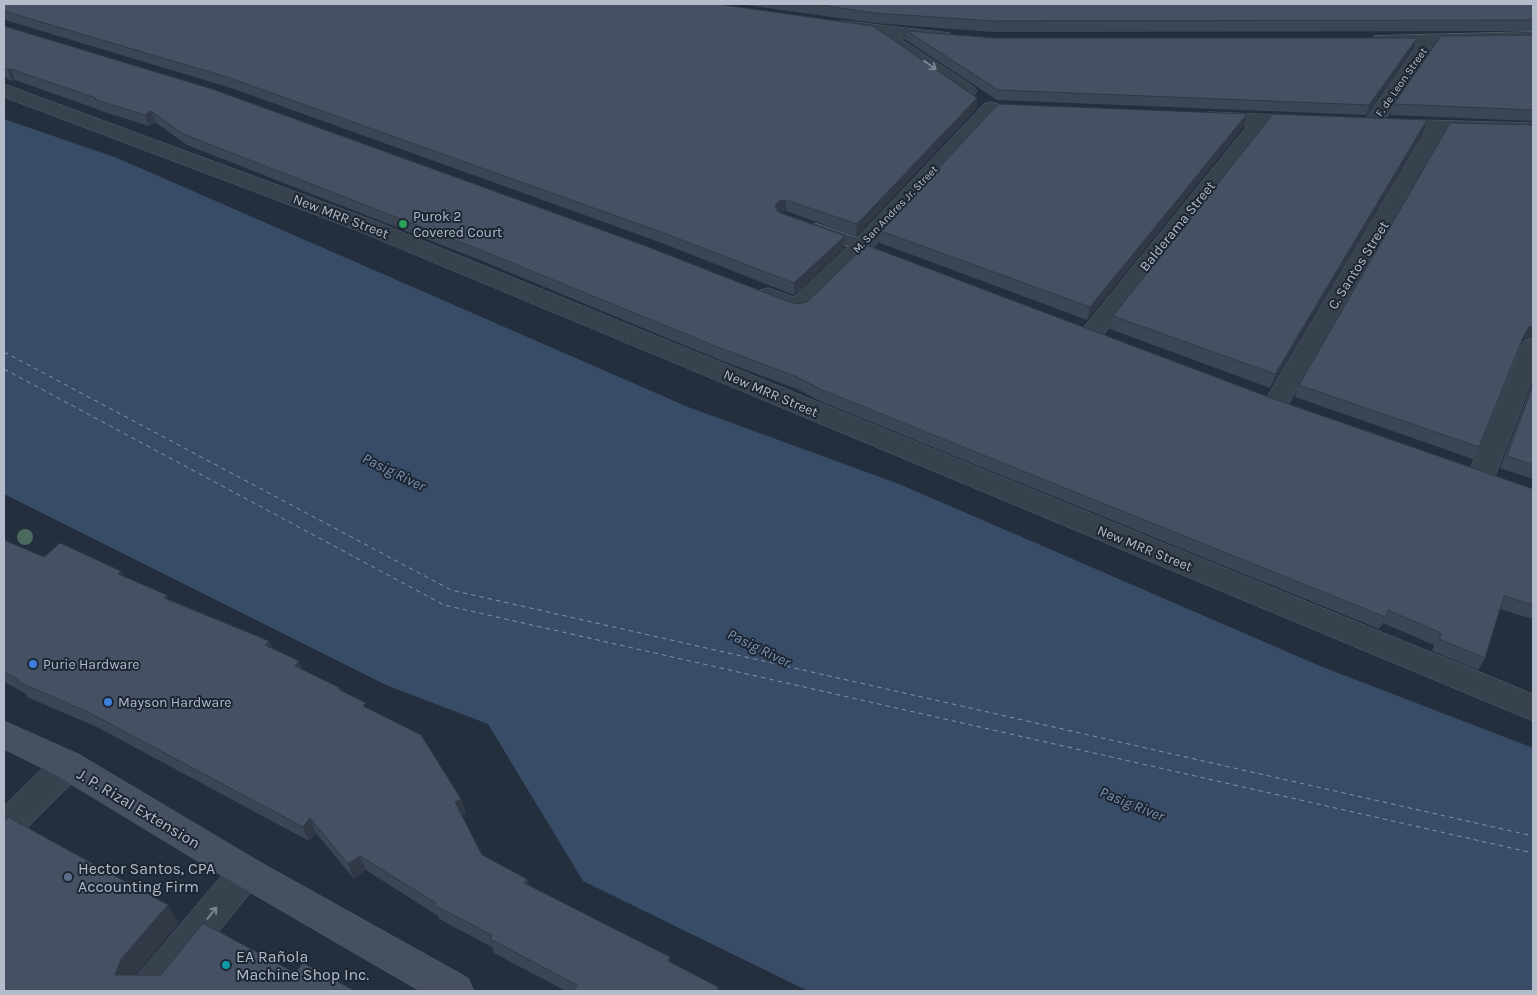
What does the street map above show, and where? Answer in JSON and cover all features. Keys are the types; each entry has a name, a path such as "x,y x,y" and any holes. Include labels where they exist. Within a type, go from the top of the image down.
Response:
{"main road":[{"name":"J. P. Rizal Extension","path":"4,734 68,765 246,872 450,990"}],"street":[{"path":"826,23 874,30 964,38"},
{"name":"M. San Andres Jr. Street","path":"748,287 797,307 862,246 1000,109 874,30"},
{"path":"1363,40 1533,38"},
{"name":"F. de Leon Street","path":"1430,40 1363,124 1438,127"},
{"name":"New MRR Street","path":"4,90 373,228 1533,708"},
{"path":"1194,117 1326,123"},
{"name":"Balderama Street","path":"1119,343 1082,329 1262,120"},
{"path":"1438,127 1533,130"},
{"name":"C. Santos Street","path":"1277,402 1315,335 1385,221 1438,127"},
{"path":"862,246 889,256"},
{"path":"1508,482 1473,470 1533,346"},
{"path":"4,828 68,765"},
{"path":"148,991 246,872"}],"lane":[{"path":"802,224 862,246"}],"water":[{"name":"Pasig River","path":"4,119 117,158 688,407 899,484 1320,666 1533,748 1533,991 808,991 583,881 488,724 386,685 4,494"}],"building":[{"path":"4,4 717,4 873,26 977,98 857,224 786,200 779,201 775,206 778,212 845,236 794,283 661,232 227,77 4,11"},
{"path":"813,4 1533,4 1533,20 994,21 875,13"},
{"path":"4,26 212,89 643,245 789,302 798,304 807,302 866,245 1271,398 1533,489 1533,605 1504,596 1485,658 1439,639 1441,633 1388,610 1385,617 822,390 797,377 720,348 478,249 183,134 151,111 145,115 11,69 8,70 4,68"},
{"path":"907,31 994,38 1417,38 1369,105 998,90"},
{"path":"1533,35 1533,110 1394,104 1441,36"},
{"path":"998,104 1247,114 1090,307 881,231"},
{"path":"1273,114 1427,120 1275,374 1113,316"},
{"path":"1450,123 1533,125 1533,326 1529,327 1525,333 1479,447 1299,385"},
{"path":"1533,386 1533,465 1507,456"},
{"path":"4,540 44,557 60,543 121,571 118,574 167,595 164,598 269,641 265,645 299,661 295,666 366,703 363,706 421,735 461,799 455,802 482,855 527,879 524,883 670,957 668,961 718,987 716,990 719,991 573,991 577,985 490,939 492,935 434,905 436,903 360,856 348,864 310,818 303,827 88,712 17,681 19,680 4,672"},
{"path":"8,817 168,905 121,959 115,975 161,975 203,923 295,973 303,963 355,991 4,991 4,822"}],"ferry route":[{"path":"4,352 451,590 1533,836"},
{"path":"4,369 444,605 1533,853"}],"place":[{"name":"Purok 2 Covered Court","path":"403,224"},
{"name":"Purie Hardware","path":"33,664"},
{"name":"Mayson Hardware","path":"108,702"},
{"name":"Hector Santos, CPA Accounting Firm","path":"68,877"},
{"name":"EA Rañola Machine Shop Inc.","path":"226,965"}]}
